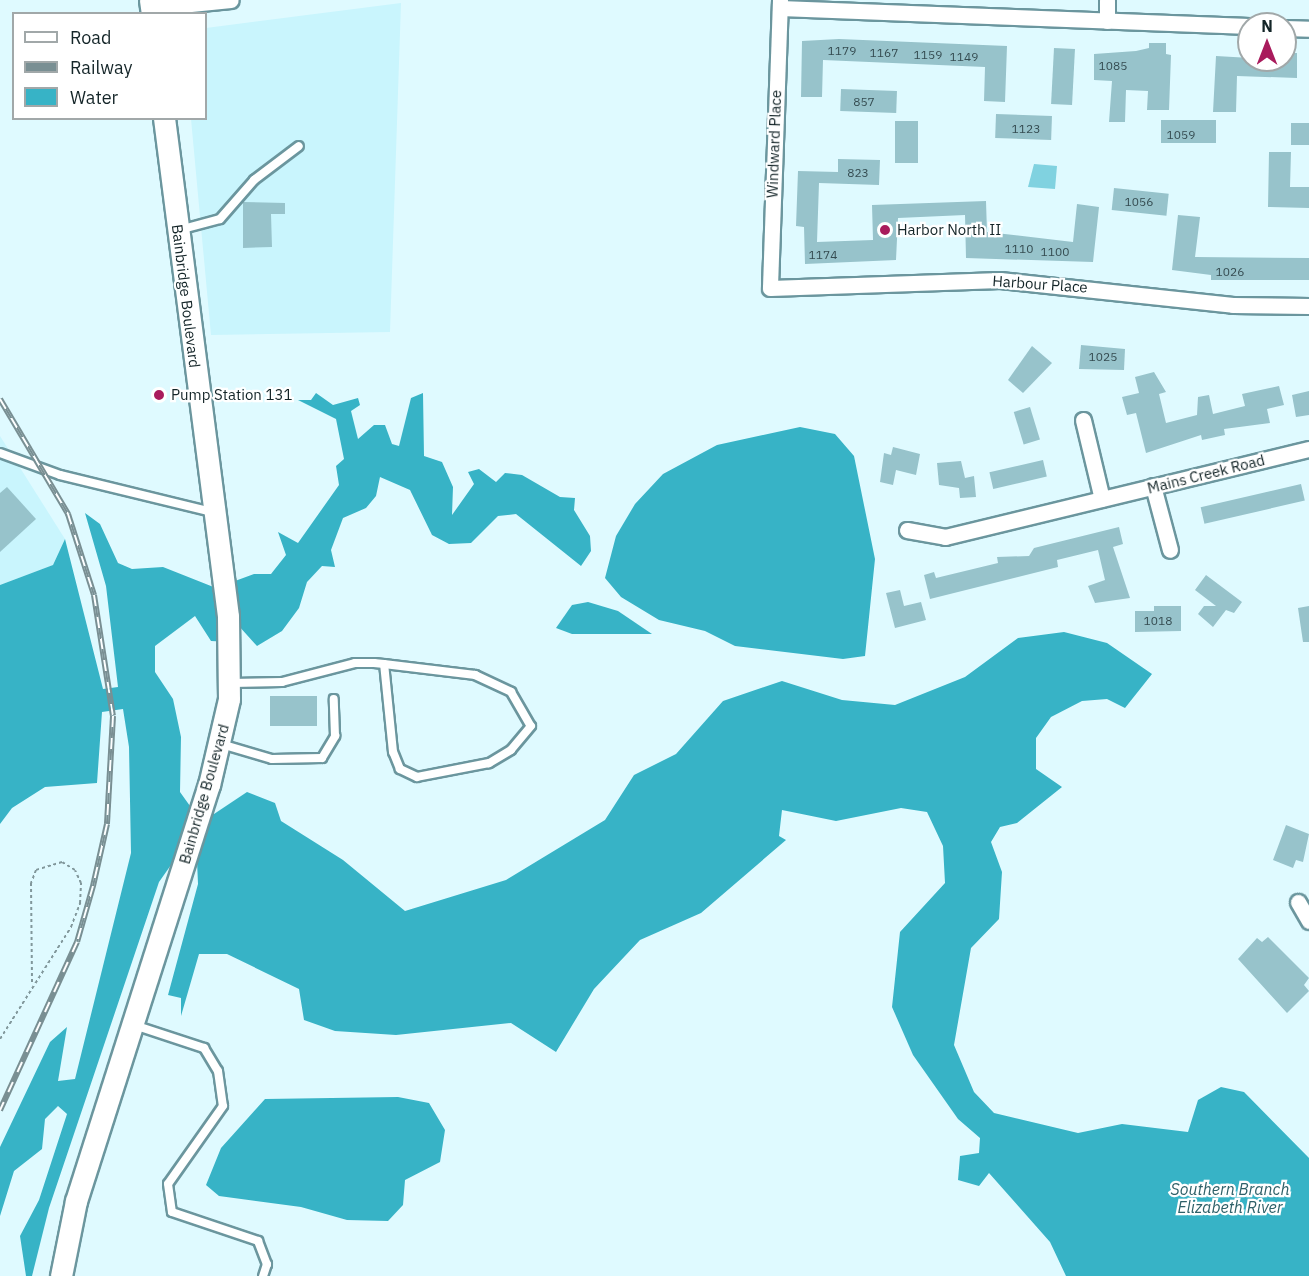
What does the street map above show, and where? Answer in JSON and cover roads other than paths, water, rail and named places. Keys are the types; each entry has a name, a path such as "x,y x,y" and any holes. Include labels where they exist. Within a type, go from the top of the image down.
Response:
{"main road":[{"name":"Bainbridge Boulevard","path":"61,1276 76,1201 221,744 230,682 223,570 164,120"}],"street":[{"path":"151,7 231,0"},
{"path":"1107,0 1107,21"},
{"path":"780,4 1237,26"},
{"name":"Windward Place","path":"770,288 780,4"},
{"name":"Harbour Place","path":"770,288 1000,280 1233,305 1309,306"},
{"path":"1083,420 1102,499"},
{"name":"Mains Creek Road","path":"907,530 945,537 1309,449"},
{"path":"1153,486 1170,550"},
{"path":"1298,902 1309,921"}],"lane":[{"path":"178,230 219,219 254,180 299,146"},
{"path":"2,456 214,512"},
{"path":"230,682 282,682 355,663 384,664 475,675 511,692 531,726 511,750 489,763 417,777 400,769 393,752 384,664"},
{"path":"221,744 272,759 322,758 335,736 334,699"},
{"path":"133,1024 204,1048 218,1071 223,1106 168,1184 172,1212 258,1241 267,1264 263,1276"}],"water":[{"name":"Southern Branch Elizabeth River","path":"316,393 333,405 358,398 360,405 351,411 358,439 374,425 385,425 392,444 399,446 411,398 423,393 424,456 442,462 453,487 452,515 474,484 468,472 479,469 496,482 505,473 522,475 560,497 575,498 574,510 590,536 591,551 581,566 516,514 498,516 471,543 449,544 432,535 410,490 380,477 376,496 366,508 343,518 331,550 335,567 322,566 307,582 299,608 282,631 257,646 238,625 231,642 211,641 195,616 155,646 155,672 173,699 181,737 180,792 190,806 214,814 247,792 275,803 281,821 343,860 405,911 506,880 605,820 634,775 676,754 723,701 782,681 842,700 895,705 965,677 1018,638 1064,632 1107,643 1152,674 1125,708 1107,699 1082,701 1051,717 1036,738 1036,769 1062,787 1017,823 1000,827 991,842 1002,872 999,919 971,948 954,1045 974,1092 994,1113 1078,1133 1122,1124 1188,1132 1198,1100 1221,1087 1244,1092 1309,1158 1309,1276 1066,1276 1050,1242 989,1173 979,1186 958,1180 960,1156 979,1153 980,1138 958,1119 913,1055 892,1007 900,932 945,883 943,846 927,812 901,808 836,821 782,810 779,836 786,840 701,913 640,940 594,989 556,1052 511,1023 396,1035 335,1031 304,1020 299,989 227,954 199,954 181,1016 181,998 168,995 198,884 197,861 178,855 159,882 49,1208 32,1276 26,1276 20,1236 39,1200 67,1114 58,1106 45,1119 42,1149 14,1171 0,1216 0,1147 50,1042 67,1027 58,1081 75,1079 131,853 129,747 123,709 102,712 97,783 45,787 12,808 0,824 0,585 53,565 65,539 103,689 118,687 106,586 85,513 100,524 118,563 132,569 163,567 216,588 254,574 271,574 286,555 278,532 298,543 339,485 336,466 344,459 336,419 298,400 311,400"},
{"path":"800,427 835,434 854,456 875,559 865,656 843,659 735,646 705,631 659,620 621,597 605,578 616,536 635,504 663,474 717,445"},
{"path":"588,602 618,611 652,634 572,634 556,628 572,605"},
{"path":"398,1097 429,1103 445,1130 440,1162 405,1180 403,1205 388,1221 347,1220 301,1207 219,1196 206,1185 221,1148 265,1099"}],"railway":[{"path":"0,399 68,514 94,595 113,716 107,824 77,942 0,1110"}],"place":[{"name":"Harbor North II","path":"885,230"},
{"name":"Pump Station 131","path":"159,395"}]}
